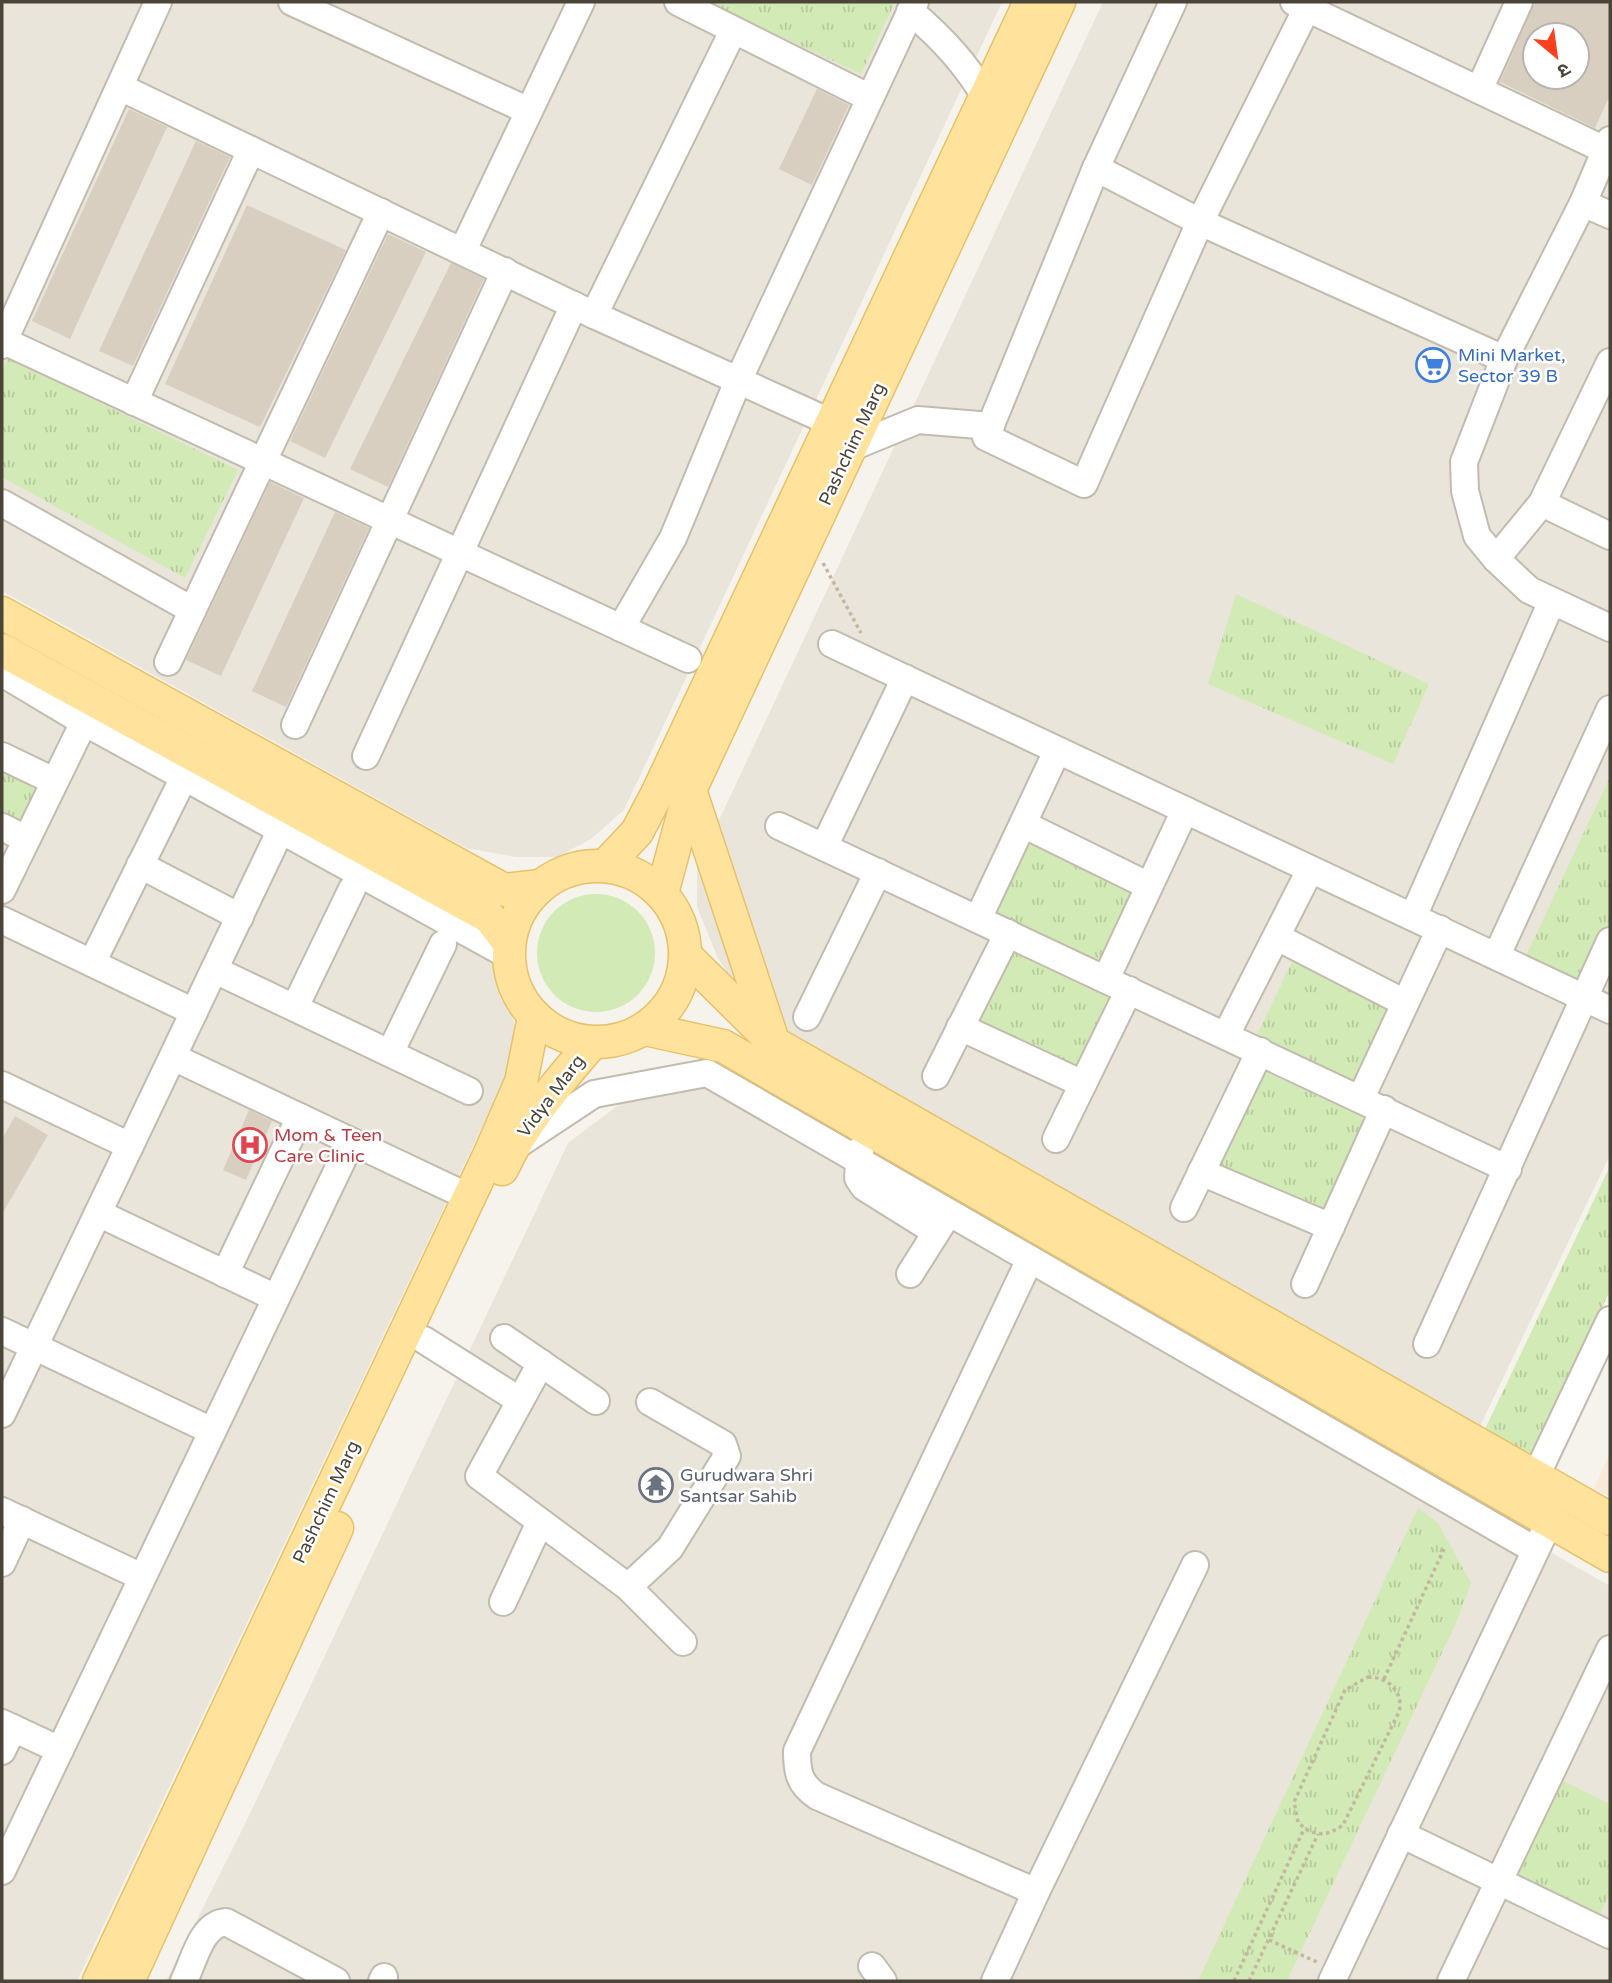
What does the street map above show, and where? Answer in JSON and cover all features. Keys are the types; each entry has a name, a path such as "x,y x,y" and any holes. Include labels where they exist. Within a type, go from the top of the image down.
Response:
{"main road":[{"name":"Pashchim Marg","path":"605,866 637,832 657,794 1030,2"},
{"name":"Pashchim Marg","path":"662,893 690,790 1059,2"},
{"path":"2,613 503,890 540,886"},
{"path":"2,650 489,918 509,949"},
{"path":"690,790 774,1043"},
{"name":"Vidya Marg","path":"605,866 626,870 646,880 662,893 680,922 686,956 681,984 667,1010 645,1029 611,1042 592,1043 561,1035 534,1017 516,990 509,949 520,912 540,886 577,868 605,866"},
{"path":"686,956 774,1043 1610,1519"},
{"name":"Pashchim Marg","path":"99,1981 491,1151 521,1082 534,1017"},
{"path":"645,1029 723,1046 1610,1556"},
{"name":"Vidya Marg","path":"511,1149 567,1071 592,1043"},
{"name":"Pashchim Marg","path":"128,1981 511,1149"}],"street":[{"path":"158,2 3,343 134,401 688,659"},
{"path":"292,2 529,111"},
{"path":"463,250 580,2"},
{"path":"678,2 870,98"},
{"path":"1173,2 1096,168 986,437 1084,484 1300,5 1608,145 1583,203 1504,359 1464,462 1465,491 1477,536 1496,559 1529,590 1610,628"},
{"path":"1480,88 1519,2"},
{"path":"621,628 673,538 738,381 912,6 973,76 985,97"},
{"path":"366,756 460,553 584,310 733,31"},
{"path":"120,87 584,310 819,417"},
{"path":"134,401 251,150"},
{"path":"1096,168 1200,222 1504,359"},
{"path":"1583,203 1610,215"},
{"path":"168,662 381,212"},
{"path":"295,725 505,271"},
{"path":"1496,559 1542,503 1609,368"},
{"path":"850,448 918,421 991,426"},
{"path":"2,503 192,610"},
{"path":"1542,503 1610,536"},
{"path":"1413,917 1552,601"},
{"path":"832,644 1610,1010"},
{"path":"2,673 184,777 509,949"},
{"path":"824,847 905,678"},
{"path":"1497,955 1610,709"},
{"path":"2,890 84,722"},
{"path":"978,919 1057,751"},
{"path":"2,756 54,781"},
{"path":"92,963 184,777"},
{"path":"1056,1139 1083,1084 1149,886 1185,810"},
{"path":"1023,824 1149,886"},
{"path":"779,826 1508,1169"},
{"path":"2,827 26,839"},
{"path":"2,1414 276,840"},
{"path":"140,865 240,917"},
{"path":"1226,1035 1311,870"},
{"path":"807,1017 878,872"},
{"path":"295,1007 352,889"},
{"path":"2,920 194,1012"},
{"path":"1305,1284 1331,1227 1405,1003 1440,929"},
{"path":"936,1076 1008,933"},
{"path":"1277,937 1405,1003"},
{"path":"1427,1343 1610,941"},
{"path":"390,1053 443,944"},
{"path":"215,970 469,1091"},
{"path":"960,1027 1083,1084"},
{"path":"1184,1208 1260,1051"},
{"path":"173,1057 454,1190"},
{"path":"707,1073 861,1162"},
{"path":"511,1149 594,1094 707,1073 777,1077"},
{"path":"2,1085 130,1146"},
{"path":"225,1274 300,1117"},
{"path":"863,1127 858,1178 864,1187 1030,1259 1535,1550"},
{"path":"2,1871 351,1142"},
{"path":"1201,1172 1331,1227"},
{"path":"98,1213 276,1298"},
{"path":"910,1274 943,1222"},
{"path":"1030,1259 797,1751 797,1774 806,1789 817,1796 1036,1892"},
{"path":"1536,1476 1610,1320"},
{"path":"2,1331 212,1431"},
{"path":"504,1338 596,1401"},
{"path":"424,1340 519,1401"},
{"path":"541,1363 479,1476 628,1587 683,1642"},
{"path":"628,1587 670,1548 727,1456 723,1444 650,1402"},
{"path":"2,1563 12,1516 142,1577"},
{"path":"503,1602 540,1521"},
{"path":"1334,1976 1549,1521"},
{"path":"995,1981 1195,1565"},
{"path":"1451,1981 1610,1649"},
{"path":"5,1734 60,1749"},
{"path":"1401,1834 1610,1935"},
{"path":"184,1981 208,1929 216,1923 226,1922 326,1979"}],"path":[{"path":"810,534 828,574 878,666"},
{"path":"1384,1679 1444,1549"},
{"path":"1359,1679 1384,1679 1399,1699 1399,1712 1343,1825 1335,1831 1318,1834 1304,1829 1298,1822 1294,1802 1345,1690 1359,1679"},
{"path":"1234,1981 1304,1829"},
{"path":"1250,1981 1318,1834"},
{"path":"1269,1940 1334,1976"}],"shaded area":[{"path":"2,2 1002,2 624,810 591,839 557,857 515,857 466,848 2,591"},
{"path":"1103,2 1610,2 1610,1155 1480,1426 796,1037 744,1004 717,956 697,907 697,867"},
{"path":"2,667 478,934 496,967 521,1045 77,1981 2,1981"},
{"path":"706,1068 949,1212 1610,1586 1610,1981 166,1981 244,1826 568,1143 645,1085"},
{"path":"1610,1453 1610,1497 1594,1488"}],"green space":[{"path":"708,2 895,2 861,74"},
{"path":"8,358 238,470 185,578 2,477 2,372"},
{"path":"1236,594 1429,684 1393,764 1208,684"},
{"path":"2,767 40,787 20,823 2,814"},
{"path":"1610,777 1610,948 1591,988 1525,958"},
{"path":"1030,836 1139,888 1101,968 992,915"},
{"path":"596,894 607,895 629,904 645,920 654,942 654,964 645,986 629,1002 607,1011 596,1012 585,1011 563,1002 547,986 538,964 537,953 538,942 547,920 563,904 585,895"},
{"path":"1010,941 1118,992 1077,1076 969,1025"},
{"path":"1294,958 1397,1007 1358,1088 1255,1039"},
{"path":"1258,1069 1369,1117 1327,1212 1217,1165"},
{"path":"1610,1166 1610,1290 1535,1456 1485,1429"},
{"path":"1418,1508 1438,1523 1471,1583 1456,1623 1287,1981 1198,1981"},
{"path":"1561,1780 1610,1804 1610,1893 1600,1914 1515,1873"}],"building":[{"path":"1535,2 1610,2 1610,95 1595,128 1500,82 1521,34 1521,91 1591,91 1591,21 1527,21"},
{"path":"817,89 849,105 812,185 779,169"},
{"path":"129,109 167,127 70,339 32,321"},
{"path":"196,141 230,157 133,366 99,351"},
{"path":"247,205 346,250 260,427 165,384"},
{"path":"388,234 426,252 325,458 290,441"},
{"path":"451,263 484,279 388,487 350,469"},
{"path":"270,482 304,498 221,676 186,660"},
{"path":"335,512 369,528 286,707 252,691"},
{"path":"249,1110 272,1121 246,1180 223,1170"},
{"path":"15,1116 48,1135 2,1214 2,1139"}],"place":[{"name":"Mini Market, Sector 39 B","path":"1433,365"},
{"name":"Mom & Teen Care Clinic","path":"250,1145"},
{"name":"Gurudwara Shri Santsar Sahib","path":"656,1485"}]}
